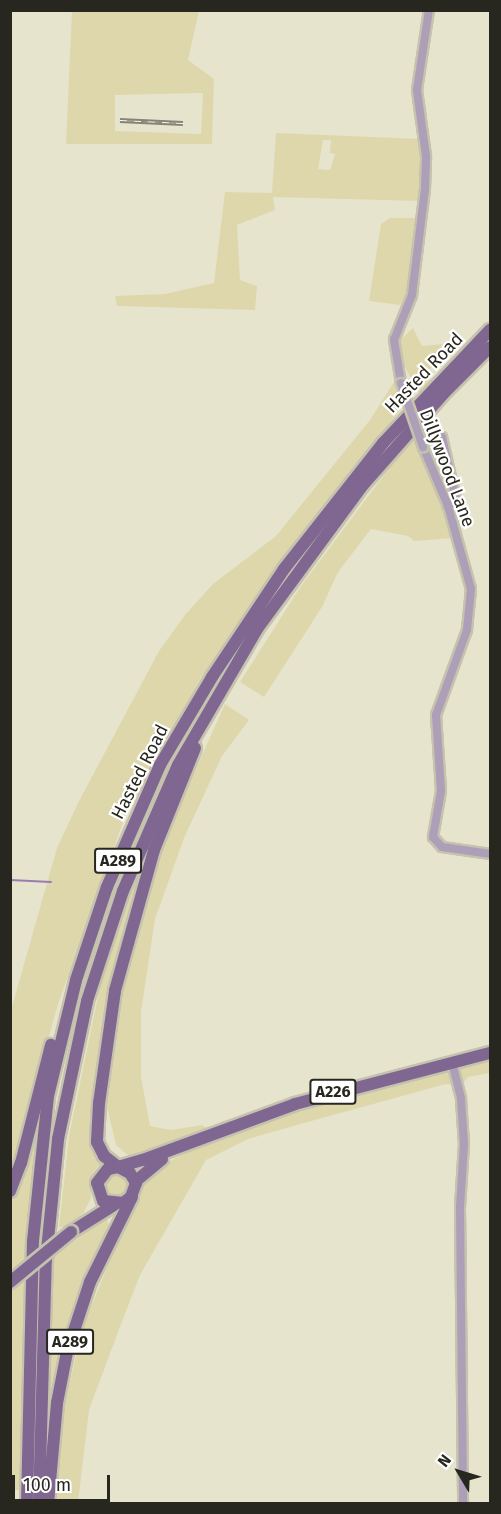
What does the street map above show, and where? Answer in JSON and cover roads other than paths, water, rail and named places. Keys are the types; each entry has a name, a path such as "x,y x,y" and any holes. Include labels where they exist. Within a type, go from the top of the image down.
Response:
{"main road":[{"name":"Hasted Road","path":"27,1503 33,1241 48,1096 76,980 104,897 160,765 212,677 284,569 383,443 490,330"},
{"name":"Hasted Road","path":"39,1503 49,1215 74,1054 99,960 135,861 167,786 220,689 296,574 355,495 443,394 490,347"},
{"name":"A289","path":"118,1167 104,1156 97,1136 115,991 154,850 220,689"},
{"name":"A289","path":"10,1191 21,1163 60,1012 93,910 129,819 160,765"},
{"name":"A226","path":"118,1167 181,1148 274,1110 490,1053"},
{"name":"A226","path":"134,1187 181,1148"},
{"path":"10,1282 71,1232 91,1211 102,1173 118,1167 134,1187 124,1203 114,1205 71,1232"},
{"name":"A289","path":"48,1503 57,1403 69,1346 90,1282 134,1187"},
{"path":"98,1192 104,1202 114,1205"}],"street":[{"name":"Dillywood Lane","path":"429,10 417,90 426,156 425,189 412,296 394,340 394,355 423,447 448,506 466,566 471,609 436,715 441,790 433,837 441,847 490,854"},
{"path":"442,437 456,499 448,506"},
{"path":"452,1062 461,1099 464,1144 460,1208 463,1503"}],"waterway":[{"path":"10,880 51,882"}],"railway":[{"path":"120,120 183,123"}]}
